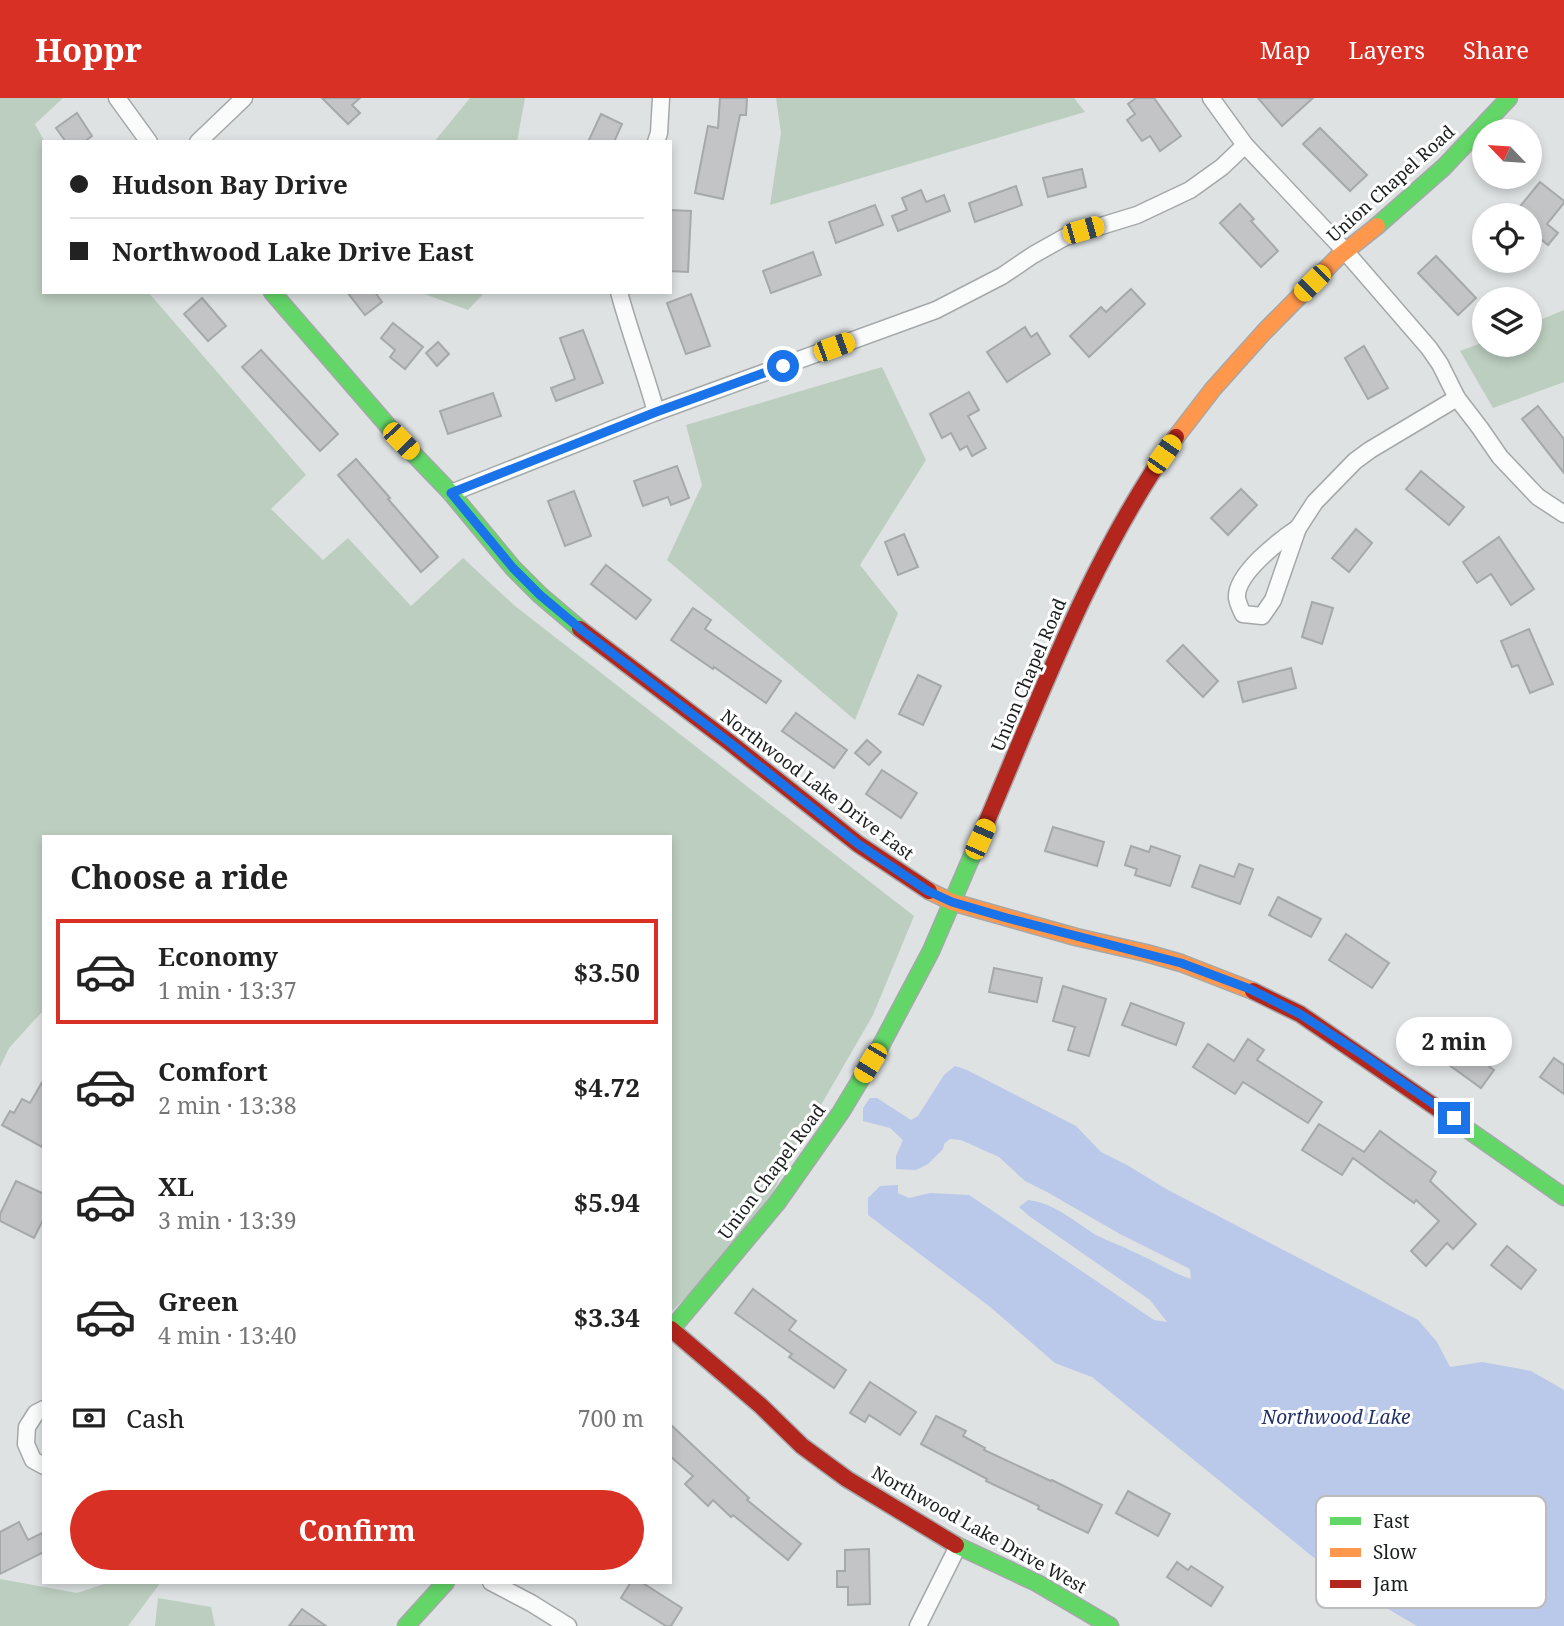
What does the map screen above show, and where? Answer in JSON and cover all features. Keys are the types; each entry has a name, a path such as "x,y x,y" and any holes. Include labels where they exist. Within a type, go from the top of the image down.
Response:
{"street":[{"path":"117,98 148,140"},
{"path":"200,140 244,98"},
{"path":"656,140 662,98"},
{"path":"1212,98 1245,145 1345,251 1429,348 1457,398 1500,457 1538,497 1564,514"},
{"name":"Union Chapel Road","path":"672,1329 686,1308 779,1201 842,1110 881,1046 934,946 1083,597 1145,485 1185,425 1229,368 1279,316 1345,251 1374,229 1430,178 1509,98"},
{"path":"451,493 656,412 936,310 1065,237 1137,215 1190,190 1222,167 1245,145"},
{"name":"Northwood Lake Drive East","path":"274,294 401,441 451,493 513,568 540,595 858,844 928,891 952,902 1169,960 1250,989 1300,1014 1363,1055 1564,1197"},
{"path":"621,294 656,412"},
{"path":"1298,527 1277,542 1252,566 1242,580 1237,597 1242,614 1262,616 1273,600 1298,527 1315,502 1355,461 1457,398"},
{"name":"Northwood Lake Drive West","path":"672,1331 761,1406 802,1446 847,1479 958,1546 1037,1583 1110,1626"},
{"path":"42,1410 36,1413 27,1427 26,1444 33,1460 42,1465"},
{"path":"918,1626 958,1546"},
{"path":"406,1626 444,1584"},
{"path":"496,1584 568,1626"}],"green space":[{"path":"0,98 63,98 35,124 44,140 42,294 150,294 306,475 271,509 323,560 348,538 411,606 463,558 515,606 914,916 873,1015 784,1169 756,1229 672,1311 672,835 42,835 42,1013 9,1048 0,1067"},
{"path":"470,98 525,98 517,140 436,140"},
{"path":"776,98 1074,98 1085,112 770,205 781,133"},
{"path":"424,294 483,294 468,310"},
{"path":"1564,310 1564,382 1493,408 1460,351 1472,346 1472,357 1542,357 1542,319"},
{"path":"882,367 926,460 860,565 898,613 855,720 667,560 702,485 686,425"},
{"path":"0,1579 77,1593 104,1584 160,1584 128,1626 0,1626"},
{"path":"158,1598 211,1607 215,1626 155,1626"}],"water":[{"name":"Northwood Lake","path":"955,1066 967,1070 1076,1126 1101,1152 1168,1190 1418,1320 1437,1342 1450,1367 1482,1362 1531,1371 1564,1390 1564,1626 1417,1626 1386,1608 1546,1608 1546,1496 1316,1496 1316,1559 1092,1377 1055,1363 989,1306 868,1215 868,1198 880,1186 898,1185 898,1193 909,1198 930,1193 969,1195 1154,1320 1167,1322 1150,1300 1019,1207 1028,1200 1047,1205 1096,1235 1191,1279 1190,1269 1025,1181 999,1157 961,1140 950,1139 928,1164 916,1170 896,1169 896,1156 903,1140 890,1128 863,1121 863,1108 870,1098 877,1098 911,1120 918,1116 944,1075"}],"building":[{"path":"322,98 360,98 352,105 360,113 348,124"},
{"path":"720,98 747,98 746,115 740,115 723,199 695,193 708,126 718,128"},
{"path":"1136,98 1154,98 1181,136 1160,151 1150,136 1142,141 1127,120 1135,114 1128,104"},
{"path":"1258,98 1313,98 1282,126"},
{"path":"77,113 92,136 87,140 65,140 56,128"},
{"path":"601,114 622,124 615,140 589,140"},
{"path":"1320,128 1367,175 1350,191 1303,144"},
{"path":"1082,169 1086,187 1048,197 1043,178"},
{"path":"1542,184 1564,201 1547,224 1558,233 1548,245 1542,240 1542,203 1523,203 1534,189 1542,189"},
{"path":"1016,186 1022,205 975,222 969,203"},
{"path":"921,190 926,202 944,195 950,211 898,231 892,216 907,210 902,198"},
{"path":"1240,204 1254,219 1251,221 1278,251 1261,267 1220,223"},
{"path":"875,205 883,225 836,243 829,222"},
{"path":"672,210 691,211 688,272 672,271"},
{"path":"813,252 821,275 771,293 763,271"},
{"path":"1436,256 1472,294 1472,302 1458,315 1418,273"},
{"path":"1131,289 1145,304 1089,357 1070,336 1101,307 1106,312"},
{"path":"349,294 376,294 382,302 365,315"},
{"path":"691,294 710,346 686,354 667,303"},
{"path":"202,298 226,326 208,341 184,314"},
{"path":"393,323 423,347 405,369 390,357 395,350 381,338"},
{"path":"1025,327 1031,337 1037,333 1050,354 1007,382 987,352"},
{"path":"583,330 603,383 556,401 551,388 575,379 560,338"},
{"path":"438,342 449,354 437,366 426,353"},
{"path":"1364,346 1388,388 1368,399 1345,358"},
{"path":"261,350 338,434 320,451 242,367"},
{"path":"969,392 979,410 968,416 986,448 972,456 967,446 960,450 951,433 942,438 930,414"},
{"path":"493,393 501,416 448,434 440,411"},
{"path":"1538,406 1564,439 1564,473 1522,419"},
{"path":"356,459 438,557 421,572 338,475"},
{"path":"677,466 689,498 671,505 668,497 643,506 634,481"},
{"path":"1421,471 1464,507 1449,525 1406,489"},
{"path":"1241,489 1257,505 1228,535 1211,518"},
{"path":"574,491 591,536 565,546 548,501"},
{"path":"1356,529 1372,543 1349,572 1332,558"},
{"path":"904,534 918,567 898,575 885,542"},
{"path":"1499,537 1534,589 1511,605 1491,574 1477,583 1463,562"},
{"path":"606,565 651,600 636,619 591,584"},
{"path":"1312,602 1333,608 1322,644 1302,637"},
{"path":"693,608 711,620 705,629 781,681 766,703 671,640"},
{"path":"1529,629 1553,684 1530,693 1518,665 1512,667 1501,641"},
{"path":"1183,645 1218,681 1203,697 1167,661"},
{"path":"1291,668 1296,688 1243,702 1238,682"},
{"path":"918,675 941,686 923,725 899,714"},
{"path":"796,713 847,750 834,768 782,731"},
{"path":"867,740 881,752 869,765 855,753"},
{"path":"882,770 917,793 901,818 866,794"},
{"path":"1053,827 1104,842 1097,866 1045,851"},
{"path":"1131,846 1149,852 1151,846 1180,856 1170,886 1135,875 1137,869 1125,865"},
{"path":"1239,864 1253,869 1240,904 1192,887 1200,865 1234,877"},
{"path":"1278,897 1321,919 1311,937 1269,915"},
{"path":"1346,934 1389,963 1372,988 1329,960"},
{"path":"994,968 1042,978 1037,1002 989,992"},
{"path":"1063,986 1106,999 1089,1056 1068,1050 1075,1027 1053,1021"},
{"path":"1131,1003 1184,1023 1176,1045 1122,1025"},
{"path":"1248,1039 1264,1050 1257,1060 1322,1102 1308,1123 1243,1082 1235,1094 1193,1067 1208,1044 1234,1061"},
{"path":"1458,1044 1494,1070 1481,1088 1445,1062"},
{"path":"1554,1058 1564,1065 1564,1094 1540,1077"},
{"path":"42,1082 42,1147 2,1125 10,1111 14,1113 22,1099 30,1103"},
{"path":"1319,1124 1364,1152 1380,1131 1436,1172 1430,1181 1476,1224 1453,1249 1447,1243 1426,1266 1411,1251 1439,1221 1416,1200 1414,1203 1353,1158 1342,1175 1302,1150"},
{"path":"16,1181 42,1193 42,1222 34,1238 0,1221 0,1214"},
{"path":"1507,1246 1536,1270 1521,1289 1491,1265"},
{"path":"753,1289 796,1321 789,1330 846,1370 834,1388 789,1357 792,1354 735,1313"},
{"path":"870,1382 916,1412 900,1435 869,1415 865,1422 850,1413"},
{"path":"936,1416 966,1431 963,1436 985,1448 984,1450 1102,1505 1088,1533 1038,1509 1039,1506 986,1481 987,1479 921,1444"},
{"path":"672,1426 749,1498 747,1500 801,1544 788,1560 713,1500 708,1506 685,1484 693,1476 672,1458"},
{"path":"1128,1491 1170,1514 1158,1536 1116,1513"},
{"path":"19,1522 28,1540 42,1533 42,1553 0,1574 0,1532"},
{"path":"869,1549 870,1604 848,1605 848,1587 837,1587 837,1571 845,1571 845,1550"},
{"path":"1177,1562 1188,1570 1191,1566 1223,1587 1211,1606 1167,1577"},
{"path":"630,1584 644,1584 682,1608 671,1626 666,1626 621,1598"},
{"path":"302,1609 326,1626 289,1626"}],"traffic: fast":[{"path":"1377,226 1444,167 1509,98"},
{"path":"274,294 401,441 451,493 513,568 580,629"},
{"path":"672,1329 777,1203 841,1112 879,1049 931,951 984,828"},
{"path":"1444,1113 1564,1197"},
{"path":"956,1545 1037,1583 1110,1626"},
{"path":"406,1626 444,1584"}],"traffic: slow":[{"path":"1176,437 1213,389 1264,332 1337,258 1377,226"},
{"path":"929,891 952,902 1181,963 1253,991"}],"traffic: jam":[{"path":"984,828 1047,677 1093,578 1118,530 1176,437"},
{"path":"580,629 858,844 929,891"},
{"path":"1253,991 1300,1014 1444,1113"},
{"path":"672,1330 761,1406 802,1446 847,1479 956,1545"}],"route":[{"path":"783,366 656,412 451,493 513,568 583,631 729,742 814,811 928,891 952,902 1007,918 1181,963 1250,989 1300,1014 1454,1118"}]}
